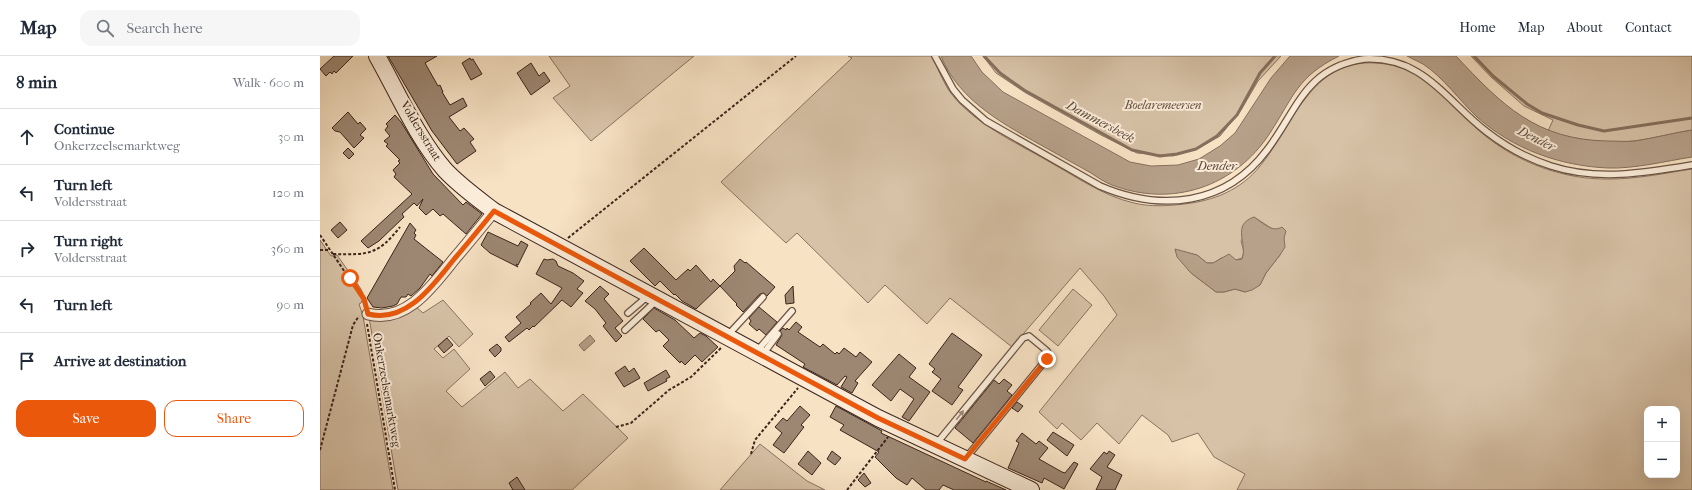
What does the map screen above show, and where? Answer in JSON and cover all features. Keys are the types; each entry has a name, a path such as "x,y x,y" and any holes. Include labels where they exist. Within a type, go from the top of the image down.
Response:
{"street":[{"name":"Voldersstraat","path":"377,56 431,151 444,169 463,187 494,211 896,427 1031,490"},
{"path":"368,314 374,315 396,313 416,302 433,286 494,211"}],"lane":[{"path":"935,56 953,89 962,100 986,121 1100,186 1119,194 1151,201 1170,202 1193,199 1212,194 1229,185 1244,175 1257,162 1268,148 1292,109 1311,85 1334,68 1352,61 1366,59 1383,58 1413,67 1424,73 1448,93 1465,113 1487,132 1527,156 1551,166 1576,172 1615,175 1692,165"},
{"path":"628,313 653,297"},
{"path":"625,330 653,297"},
{"path":"728,338 763,297"},
{"path":"759,354 792,312"},
{"path":"759,354 778,334"},
{"path":"935,445 1023,338 1029,336 1047,351 1049,356 965,459"}],"path":[{"path":"560,246 569,237 796,56"},
{"path":"333,254 356,254 374,251 388,242 400,227"},
{"name":"Onkerzeelsemarktweg","path":"320,235 364,299 368,314 367,328 395,490"},
{"path":"320,250 330,250"},
{"path":"320,450 353,325 360,315 368,314"},
{"path":"616,427 632,423 669,390 691,377 728,338"},
{"path":"751,454 755,440 805,379"},
{"path":"847,490 896,427"}],"green space":[{"path":"549,56 694,56 591,141 553,98 570,86"},
{"path":"848,56 932,56 948,89 957,101 980,121 1100,191 1123,200 1153,206 1178,205 1205,200 1226,193 1235,188 1244,182 1260,166 1272,150 1294,114 1319,83 1335,72 1353,65 1376,63 1395,66 1410,71 1436,88 1483,134 1497,144 1511,153 1543,168 1559,173 1593,179 1641,177 1692,169 1692,490 1237,490 1245,474 1214,457 1198,433 1172,442 1168,435 1142,415 1119,444 1097,423 1081,440 1062,423 1057,429 1039,412 1117,315 1104,296 1080,268 1012,347 950,298 927,324 885,285 868,303 797,233 786,243 721,182 852,58","holes":["1254,217 1274,230 1278,230 1284,238 1280,255 1266,273 1260,285 1245,292 1235,289 1224,292 1216,292 1191,273 1175,250 1197,255 1207,263 1214,263 1221,258 1236,260 1242,258 1244,252 1241,241"]},
{"name":"Boelaremeersen","path":"983,56 1281,56 1258,81 1241,110 1220,136 1201,147 1173,156 1137,153 1101,135 1026,93 996,73"},
{"path":"1471,56 1692,56 1692,130 1623,142 1602,142 1580,139 1548,131 1553,120 1524,106 1491,77"},
{"path":"320,240 331,256 337,255 361,289 364,296 359,304 363,316 393,490 320,490"},
{"path":"1073,289 1092,305 1058,346 1039,330"},
{"path":"443,300 473,334 459,347 449,336 434,349 443,358 454,349 470,369 446,391 462,407 505,372 518,388 530,379 563,411 583,394 628,438 572,490 398,490 369,317 416,307 423,313"},
{"path":"760,444 807,481 825,490 720,490"}],"water":[{"name":"Dender","path":"941,56 971,56 982,72 1003,92 1130,162 1151,166 1178,165 1199,159 1220,146 1235,133 1271,78 1290,56 1339,56 1325,64 1305,80 1291,98 1270,133 1256,152 1239,167 1220,179 1200,188 1179,193 1157,194 1135,192 1109,184 1001,122 972,100 960,87 949,72"},
{"name":"Dender","path":"1407,56 1456,56 1505,104 1540,127 1560,134 1583,139 1635,141 1692,130 1692,157 1639,166 1608,168 1572,164 1538,154 1522,147 1491,128 1477,117 1445,82 1431,70"},
{"path":"1254,217 1271,228 1278,229 1282,227 1286,231 1284,238 1285,247 1266,273 1260,285 1252,290 1245,292 1235,289 1224,292 1216,292 1191,273 1177,257 1175,249 1197,255 1207,263 1213,263 1229,254 1236,260 1242,259 1243,225 1247,220"},
{"path":"590,335 595,341 584,351 579,345"}],"building":[{"path":"334,56 353,56 336,73 334,71 332,74 330,72 326,76 320,69"},
{"path":"388,56 437,56 425,63 438,86 440,85 442,92 450,105 463,98 467,106 449,117 460,131 464,128 474,139 470,142 476,151 457,164 432,131"},
{"path":"470,58 471,60 473,59 482,74 471,80 462,63"},
{"path":"531,63 539,76 544,72 550,81 531,95 517,73"},
{"path":"348,112 358,124 360,122 366,129 360,135 364,138 354,148 340,132 335,131 332,128"},
{"path":"395,115 401,122 433,174 463,205 466,202 482,214 466,234 443,214 440,216 433,209 426,215 419,208 423,199 417,206 414,203 402,214 404,217 379,241 368,248 361,241 412,194 394,177 396,174 393,170 400,163 398,161 400,160 386,146 388,144 384,141 390,136 385,130 388,126 386,124"},
{"path":"348,148 354,154 349,159 343,153"},
{"path":"340,222 347,230 338,238 331,230"},
{"path":"410,223 416,230 414,233 416,235 414,239 443,262 432,276 430,274 420,288 411,296 408,294 406,297 401,297 397,304 393,306 382,308 373,307 367,298"},
{"path":"488,232 518,246 521,241 528,245 518,265 516,264 518,267 490,253 481,245"},
{"path":"644,248 676,280 688,269 690,271 696,265 711,282 713,279 720,286 696,309 682,301 675,294 674,295 660,281 655,286 630,261"},
{"path":"544,259 553,259 556,261 558,266 573,273 584,281 577,289 583,293 571,307 562,300 534,327 533,326 529,330 527,328 509,342 505,337 521,323 516,317 541,293 551,304 562,288 536,274"},
{"path":"740,259 745,263 746,262 775,287 767,296 764,293 760,294 743,312 720,286 735,271 734,266"},
{"path":"600,286 609,294 604,299 623,321 615,328 622,336 616,342 603,326 606,323 595,309 585,301"},
{"path":"793,286 794,303 786,304 785,295"},
{"path":"759,307 777,322 766,335 759,329 757,331 749,324 751,321 749,318"},
{"path":"654,308 675,320 694,338 700,333 706,336 718,347 702,362 695,355 685,365 681,361 680,363 663,346 669,340 659,330 656,332 643,319"},
{"path":"796,322 802,327 798,332 820,347 823,344 835,354 837,352 839,354 844,348 856,357 860,352 872,362 855,381 858,383 852,393 841,387 847,377 845,376 837,385 803,367 805,364 776,345 782,335 780,331 783,328 786,330 787,328 789,330"},
{"path":"952,333 982,355 958,387 963,390 952,405 932,391 941,379 932,372 935,369 929,364"},
{"path":"447,338 453,345 444,353 438,346"},
{"path":"497,344 501,348 501,351 495,357 489,350"},
{"path":"899,354 916,368 909,377 930,392 909,421 902,417 914,399 900,389 891,401 872,385"},
{"path":"625,366 629,372 634,368 640,378 624,387 615,373"},
{"path":"666,370 670,377 666,379 667,381 648,391 644,383"},
{"path":"490,371 495,377 485,386 480,379"},
{"path":"1004,379 1012,385 1007,391 1012,395 973,443 955,428 994,380 999,384"},
{"path":"1017,402 1023,406 1018,412 1012,408"},
{"path":"800,406 810,415 801,425 804,427 784,453 773,445 782,433 775,427 783,418 787,421"},
{"path":"836,406 882,431 881,433 1006,490 954,490 943,485 939,490 926,490 912,478 907,485 896,478 875,457 879,452 840,430 844,425 830,417"},
{"path":"1053,432 1074,445 1067,456 1047,440"},
{"path":"1022,433 1036,444 1039,441 1048,448 1039,459 1062,472 1065,473 1074,462 1078,464 1064,489 1044,478 1042,483 1008,468 1019,443 1016,441"},
{"path":"808,451 821,463 812,475 798,464"},
{"path":"832,451 841,458 835,465 827,459"},
{"path":"1109,451 1115,455 1107,467 1122,475 1115,490 1096,490 1102,477 1090,469 1104,452 1107,454"},
{"path":"864,473 871,483 865,487 858,480"},
{"path":"517,477 525,490 513,490 509,483"}],"waterway":[{"name":"Dammersbeek","path":"984,56 1000,73 1024,90 1132,150 1160,156 1177,154 1196,149 1217,136 1237,115 1260,73 1275,56"},
{"name":"Dammersbeek","path":"1474,56 1493,76 1527,104 1542,113 1578,125 1604,131 1692,118"}],"route":[{"path":"350,278 364,299 368,314 374,315 396,313 416,302 433,286 494,211 878,418 965,459 1047,359"}]}
